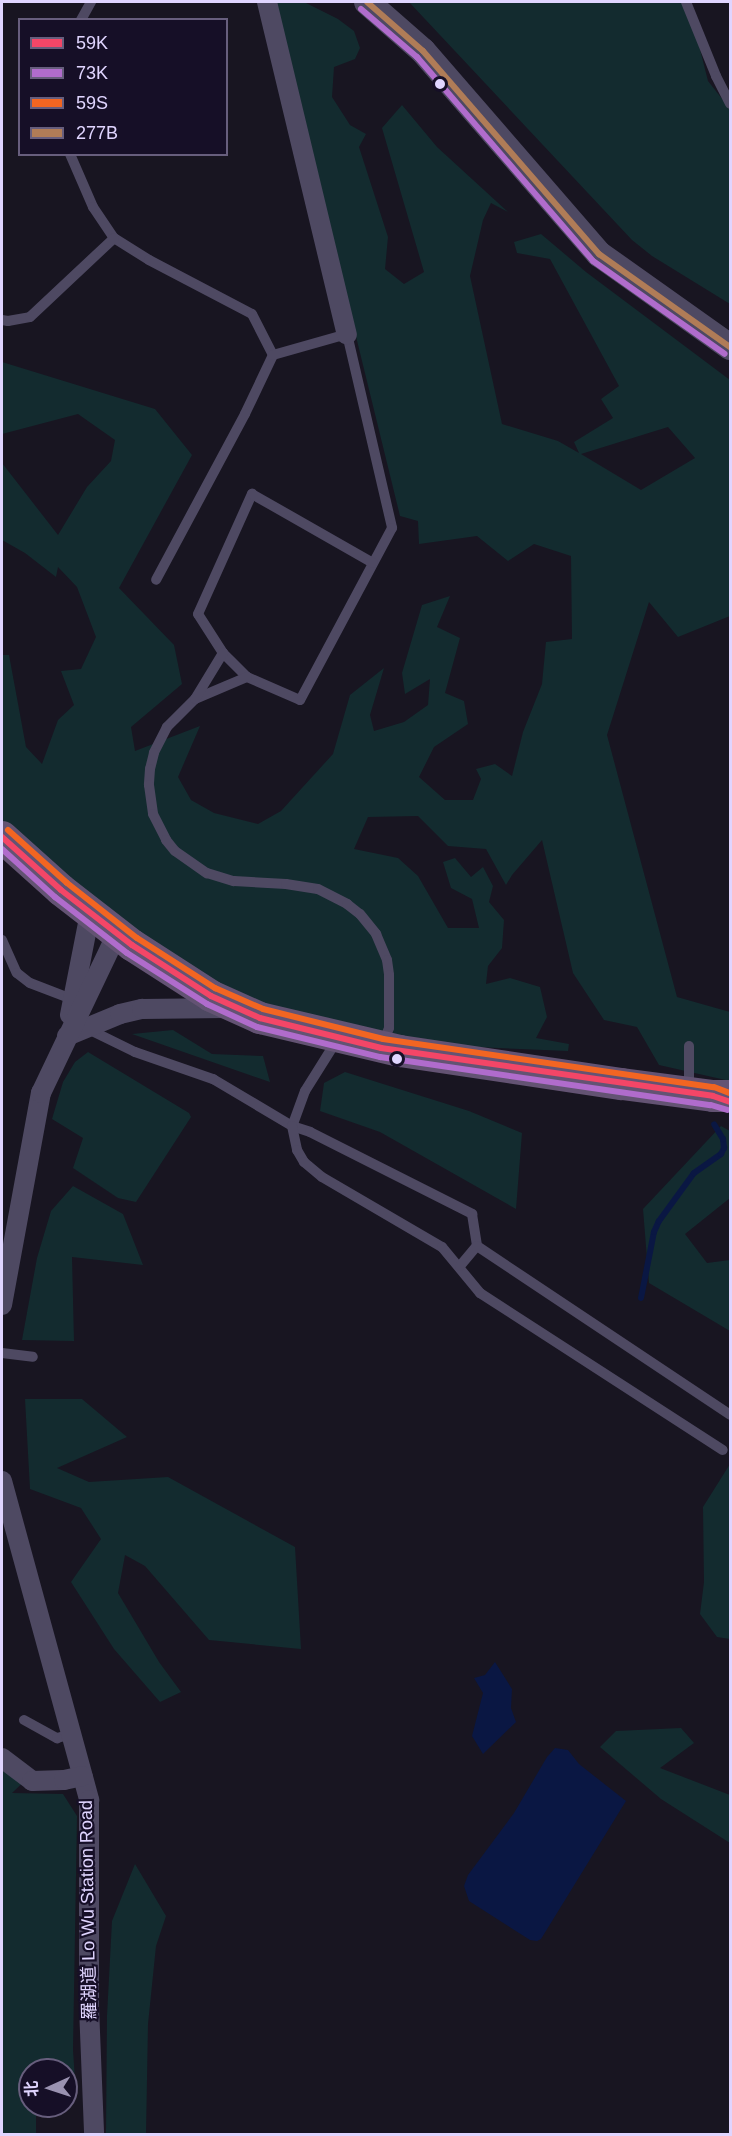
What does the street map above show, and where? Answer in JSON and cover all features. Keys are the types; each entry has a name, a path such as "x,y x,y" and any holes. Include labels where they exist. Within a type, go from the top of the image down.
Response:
{"main road":[{"path":"2,837 117,934 211,996 260,1018 381,1048 716,1097"}],"street":[{"path":"267,2 346,334"},
{"path":"367,2 423,51 599,254 730,347"},
{"path":"67,1036 72,999 90,913"},
{"path":"2,1305 41,1093 117,934"},
{"path":"67,1036 142,1009 238,1008"},
{"name":"羅湖道 Lo Wu Station Road","path":"2,1481 89,1800 89,2007 94,2134"},
{"path":"2,1758 32,1781 64,1780 84,1776"}],"lane":[{"path":"82,18 91,2"},
{"path":"686,2 730,104"},
{"path":"71,156 93,207 114,238 149,260 252,314 273,355"},
{"path":"2,320 30,317 114,238"},
{"path":"156,580 245,414 273,355 346,334 392,528 300,700 247,678 223,653 198,615 252,494 373,563"},
{"path":"223,653 195,699 167,727 154,753 150,793 159,828 175,851 207,873 234,881 286,884 318,889 333,895 360,914 376,934 387,960 389,1028 381,1048"},
{"path":"195,699 247,678"},
{"path":"2,940 6,956 23,978 30,983 72,999"},
{"path":"85,1028 135,1052 213,1079 292,1126 310,1132 472,1214 477,1246 730,1415"},
{"path":"338,1037 305,1091 292,1126 297,1150 304,1162 322,1177 442,1247 480,1293 723,1450"},
{"path":"689,1046 716,1097"},
{"path":"460,1266 477,1246"},
{"path":"2,1353 33,1357"},
{"path":"24,1720 57,1738 72,1734"}],"green space":[{"path":"274,2 304,2 338,19 354,31 360,48 355,59 334,67 332,97 350,125 366,134 359,147 388,237 385,269 404,284 424,272 382,128 402,105 437,147 508,212 491,203 483,220 470,276 502,424 558,441 579,453 574,442 613,418 601,399 619,386 550,259 517,253 514,242 541,234 586,272 730,380 730,616 678,637 649,602 607,735 677,997 730,1012 730,1081 659,1065 637,1027 604,1020 573,973 542,840 506,885 486,849 448,846 418,816 368,817 354,849 398,858 418,876 448,928 479,928 472,899 451,888 443,862 455,858 471,877 483,867 493,886 489,902 504,920 502,948 488,966 486,984 510,978 540,987 547,1017 536,1038 569,1044 568,1051 476,1047 400,1051 191,982 2,824 2,655 9,655 26,747 42,764 58,720 74,705 61,671 81,669 96,637 77,587 58,567 56,577 25,553 2,540 2,463 58,535 87,487 111,461 115,440 78,414 2,434 2,362 155,409 192,455 119,588 174,645 182,684 131,727 135,751 200,726 178,777 191,800 214,813 258,824 281,811 333,754 350,695 384,668 370,715 374,731 404,722 428,705 430,679 405,694 402,673 422,605 450,596 437,627 460,638 445,693 464,701 468,724 434,747 419,777 445,800 473,800 481,779 476,769 495,764 512,776 523,732 542,684 546,642 572,639 571,556 534,544 508,561 477,536 419,544 418,521 400,516","holes":["668,427 695,458 641,490 581,454"]},
{"path":"409,2 688,2 708,81 730,109 730,304 652,256 632,240"},
{"path":"173,1030 212,1054 263,1056 270,1082 132,1034"},
{"path":"88,1052 189,1113 191,1117 136,1202 118,1198 73,1168 83,1138 52,1119 63,1082 75,1062"},
{"path":"345,1072 469,1111 522,1133 516,1209 380,1132 320,1111 324,1083"},
{"path":"721,1126 730,1131 730,1198 685,1234 707,1263 730,1260 730,1331 649,1283 643,1209"},
{"path":"73,1186 123,1214 143,1265 72,1257 74,1341 22,1340 37,1258 51,1211"},
{"path":"25,1399 82,1399 127,1437 57,1468 89,1482 168,1477 295,1547 301,1649 209,1640 145,1566 125,1555 118,1593 159,1662 181,1692 160,1702 114,1649 71,1582 101,1539 81,1508 30,1489"},
{"path":"730,1464 730,1639 717,1637 700,1614 704,1582 703,1507"},
{"path":"681,1728 694,1743 660,1768 730,1795 730,1843 661,1799 600,1747 616,1731"},
{"path":"2,1758 30,1776 12,1793 63,1794 77,1816 74,2058 18,2058 18,2118 36,2118 36,2134 2,2134"},
{"path":"135,1864 166,1916 156,1946 148,2024 146,2134 106,2134 107,2016 112,1921"}],"water":[{"path":"495,1662 512,1689 511,1708 516,1722 483,1754 472,1736 483,1693 474,1678 485,1675"},
{"path":"555,1748 568,1750 579,1764 626,1801 541,1939 537,1941 530,1940 469,1901 464,1886 468,1875 514,1813 547,1757"}],"waterway":[{"path":"641,1298 654,1232 659,1221 694,1173 721,1154 724,1148 723,1139 714,1124"}],"transit line":[{"name":"277B","path":"367,2 423,51 599,254 730,347"},
{"name":"73K","path":"361,9 417,57 593,261 725,354"},
{"name":"59S","path":"8,830 67,883 137,938 215,988 263,1009 383,1039 714,1087 730,1093"},
{"name":"59K","path":"2,837 61,890 132,945 211,996 260,1018 381,1048 713,1096 730,1102"},
{"name":"73K","path":"2,849 55,897 127,953 207,1004 257,1027 380,1057 711,1105 727,1110"}]}
